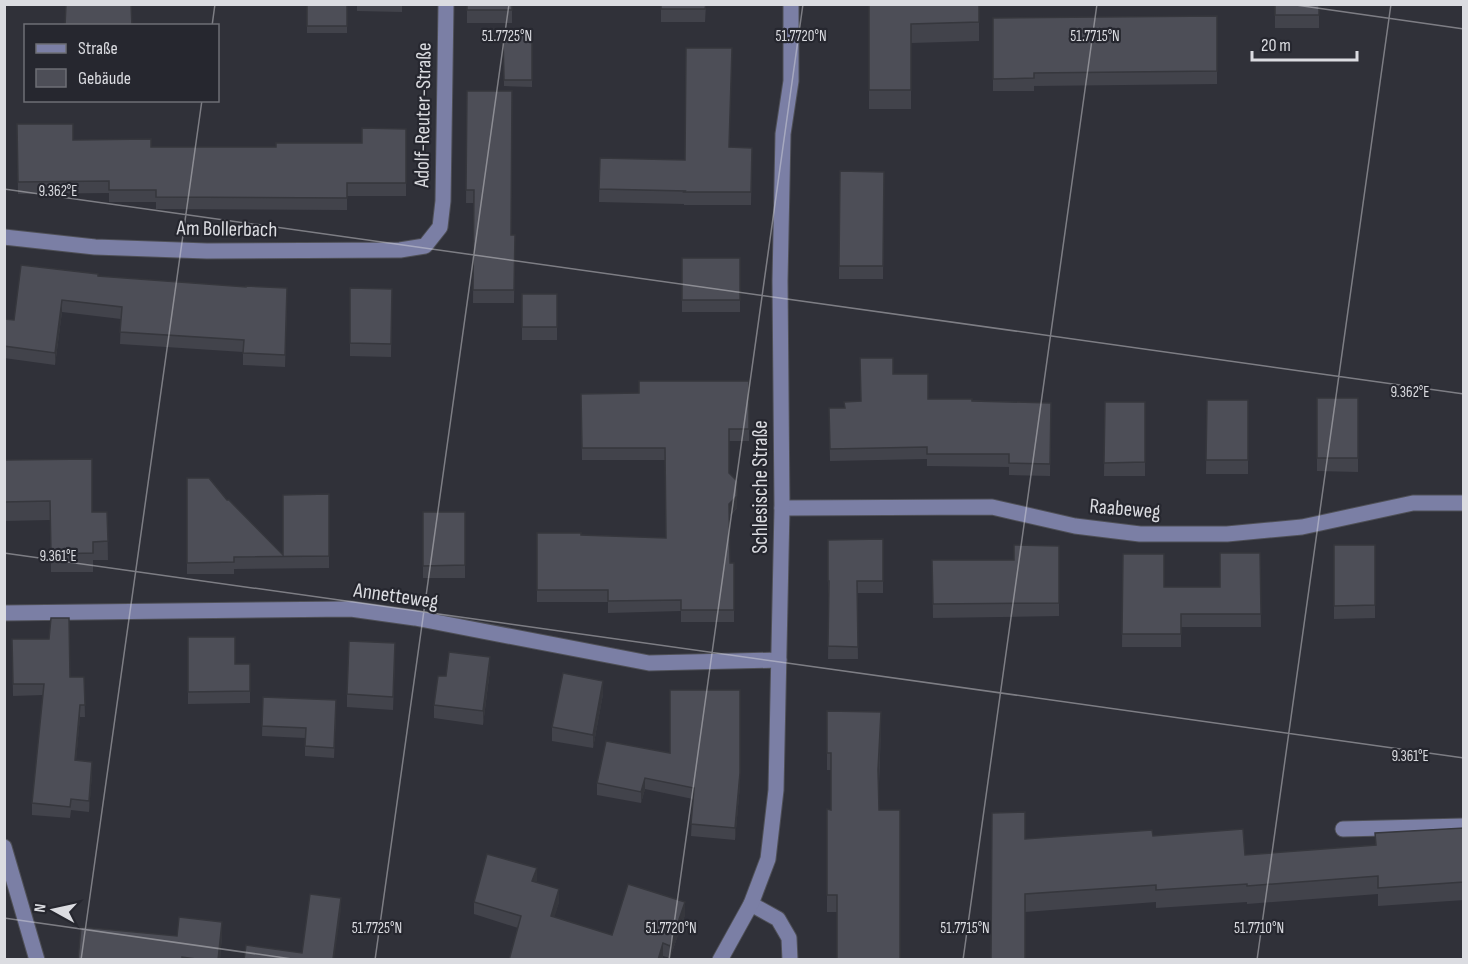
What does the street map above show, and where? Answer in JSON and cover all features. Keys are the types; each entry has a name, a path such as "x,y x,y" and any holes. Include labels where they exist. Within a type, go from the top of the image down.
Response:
{"street":[{"name":"Adolf-Reuter-Straße","path":"440,226 443,201 446,4"},
{"name":"Schlesische Straße","path":"720,960 751,904 768,859 776,790 782,508 780,270 783,134 791,81 791,4"},
{"name":"Am Bollerbach","path":"4,237 95,247 207,251 400,250 425,246 440,226"},
{"name":"Raabeweg","path":"782,508 992,507 1075,526 1140,534 1227,534 1302,527 1413,503 1464,503"},
{"name":"Annetteweg","path":"4,613 351,609 415,618 650,663 779,660"},
{"path":"1343,829 1464,826"},
{"path":"4,847 37,960"},
{"path":"751,904 778,919 789,938 790,960"}],"building":[{"path":"66,4 131,4 132,24 65,24"},
{"path":"307,4 347,4 347,26 307,26"},
{"path":"467,4 512,4 512,10 467,10"},
{"path":"661,4 706,4 705,9 661,9"},
{"path":"869,4 979,4 979,22 911,24 911,90 869,90"},
{"path":"1275,4 1319,4 1319,15 1275,15"},
{"path":"1217,16 1217,71 1034,73 1034,78 993,79 993,18"},
{"path":"503,35 532,35 532,80 504,80"},
{"path":"686,48 732,48 729,147 752,148 751,192 599,189 600,158 685,160"},
{"path":"467,91 512,91 511,235 515,235 514,290 473,290 474,190 466,190"},
{"path":"17,124 73,124 73,140 151,139 151,147 276,147 276,143 362,143 362,128 406,129 406,183 347,183 347,198 156,197 156,190 109,190 109,181 18,182"},
{"path":"840,171 884,172 883,266 839,266"},
{"path":"682,258 740,258 740,300 682,300"},
{"path":"21,265 98,274 98,276 287,288 285,355 243,353 244,340 120,332 122,307 62,300 55,353 4,346 4,319 14,320"},
{"path":"350,288 392,289 391,344 350,343"},
{"path":"522,294 557,294 557,327 522,327"},
{"path":"860,358 893,358 893,374 928,374 928,399 1051,403 1050,464 1009,463 1009,454 927,454 927,447 830,449 829,408 845,408 844,402 861,401"},
{"path":"639,381 749,381 749,429 729,429 729,473 737,481 737,496 729,504 730,563 734,563 734,610 681,610 681,600 608,601 608,590 537,590 537,533 666,538 665,448 582,448 581,394 639,393"},
{"path":"1317,398 1358,398 1358,458 1317,458"},
{"path":"1207,400 1248,400 1248,460 1206,460"},
{"path":"1105,402 1145,402 1145,462 1104,463"},
{"path":"92,459 92,512 107,512 108,541 93,542 93,553 51,554 50,501 4,502 4,460"},
{"path":"187,478 209,478 227,500 283,555 283,495 329,494 329,556 234,557 234,562 187,563"},
{"path":"423,512 465,512 465,565 423,566"},
{"path":"883,539 883,581 857,581 858,647 828,646 828,540"},
{"path":"1014,545 1059,546 1059,603 933,604 932,560 1014,560"},
{"path":"1334,545 1375,545 1375,605 1334,606"},
{"path":"1220,553 1260,553 1261,614 1181,614 1181,634 1122,634 1123,554 1164,554 1164,587 1220,587"},
{"path":"51,618 69,618 70,677 84,677 85,705 80,705 75,760 92,762 89,801 71,799 70,807 32,803 44,684 13,684 12,639 49,639"},
{"path":"188,637 235,637 235,664 250,664 250,691 188,692"},
{"path":"349,641 395,643 393,697 347,694"},
{"path":"449,652 490,657 483,711 434,705 438,676 446,676"},
{"path":"563,673 603,681 593,735 552,727"},
{"path":"670,690 740,690 740,773 735,828 691,824 694,788 645,778 641,792 597,783 606,741 670,753"},
{"path":"263,697 336,700 334,748 305,746 306,728 262,726"},
{"path":"827,711 881,712 878,770 879,810 900,810 900,960 837,960 837,895 827,895 827,809 831,810 831,753 827,753"},
{"path":"1025,812 1025,839 1152,830 1153,836 1243,829 1245,855 1376,845 1375,833 1464,828 1464,882 1378,888 1378,876 1247,886 1247,884 1156,890 1156,885 1025,894 1025,960 991,960 992,813"},
{"path":"487,854 537,868 532,881 559,889 551,916 612,935 628,884 685,902 670,946 663,943 658,960 509,960 521,916 474,902"},
{"path":"310,894 341,898 333,959 335,960 244,960 246,945 302,953"},
{"path":"179,917 222,922 218,960 182,957 182,960 78,960 81,927 177,936"}]}
